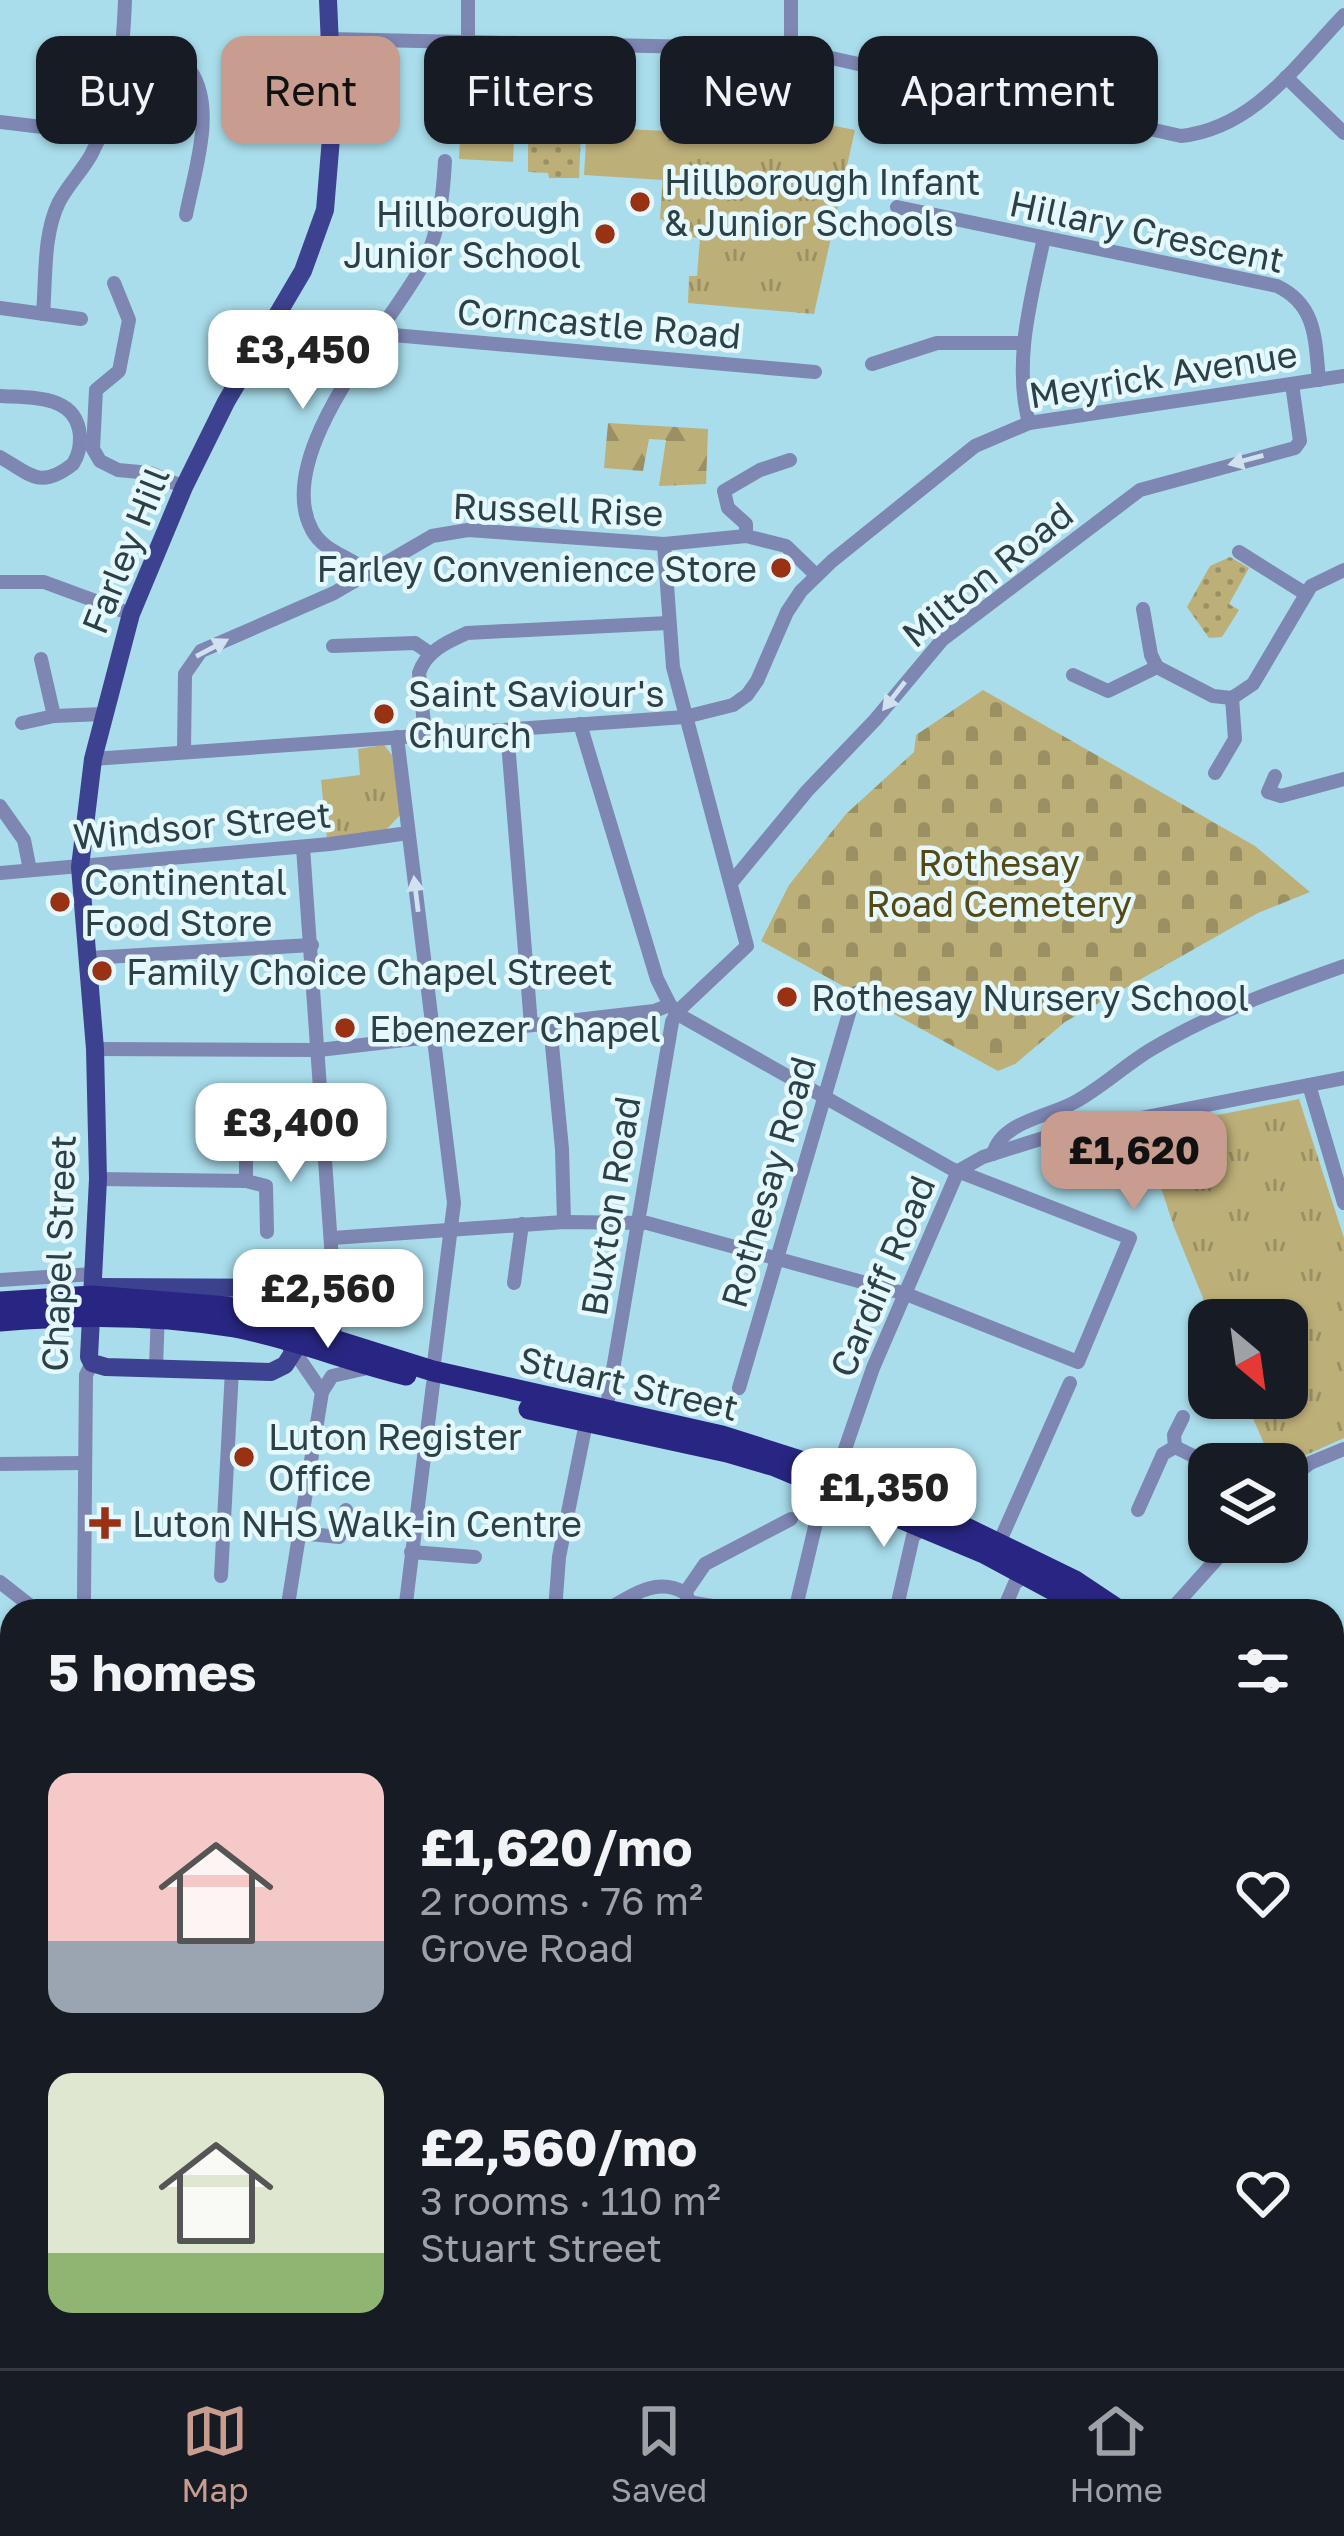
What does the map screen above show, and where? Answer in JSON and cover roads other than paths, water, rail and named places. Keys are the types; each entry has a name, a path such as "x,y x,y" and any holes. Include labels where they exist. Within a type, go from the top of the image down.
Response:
{"highway":[{"name":"Stuart Street","path":"0,1302 75,1296 228,1307 331,1337 433,1377"},
{"name":"Stuart Street","path":"0,1321 56,1316 178,1319 238,1328 374,1367 596,1417 722,1436 962,1526 1102,1599"},
{"name":"Stuart Street","path":"830,1479 1071,1599"}],"main road":[{"name":"Farley Hill","path":"328,0 329,36"},
{"name":"Farley Hill","path":"80,867 93,759 131,614 226,402 312,253 330,180 332,144"},
{"name":"Chapel Street","path":"80,867 95,1048 98,1179 92,1363"},
{"path":"93,1281 160,1288 334,1288 331,1337"},
{"path":"92,1363 271,1372 285,1364 291,1346"}],"street":[{"path":"123,36 124,0"},
{"path":"468,0 468,36"},
{"path":"791,0 791,36"},
{"path":"834,59 1181,136 1203,134 1243,116 1344,15"},
{"path":"1286,77 1344,133"},
{"path":"186,214 203,122 197,80"},
{"path":"0,122 36,127"},
{"path":"43,314 51,230 59,202 95,144"},
{"path":"370,574 314,536 302,509 303,477 335,400 419,270 433,236 446,160"},
{"name":"Hillary Crescent","path":"897,207 1277,286 1294,293 1313,323 1319,380"},
{"path":"1029,423 1024,406 1023,343 1044,238"},
{"path":"114,283 129,320 119,371 96,390 93,449 100,461 118,470 150,473 184,488"},
{"path":"0,308 82,319"},
{"name":"Corncastle Road","path":"378,330 815,372"},
{"path":"872,364 937,343 1023,343"},
{"name":"Meyrick Avenue","path":"93,759 686,717 733,706 758,681 787,612 816,575 975,446 1029,423 1344,376"},
{"name":"Milton Road","path":"731,884 806,791 875,720 942,640 1140,490 1295,448 1300,441 1292,384"},
{"path":"0,396 58,403 76,418 80,442 73,464 51,478 27,476 0,457"},
{"path":"746,536 746,524 728,508 724,491 760,470 790,460"},
{"name":"Russell Rise","path":"184,751 182,702 191,661 201,651 370,574 432,536 449,531 664,544 746,536 786,546 816,575"},
{"path":"95,1048 319,1050 654,1011 673,1008 747,946 673,667 664,544"},
{"path":"1239,552 1306,594"},
{"path":"1143,609 1157,667 1213,695 1232,698 1253,684 1306,594 1322,579 1344,570"},
{"path":"0,582 44,582 131,614"},
{"path":"425,735 419,674 431,654 455,638 483,629 668,623"},
{"path":"333,646 415,644 431,654"},
{"path":"41,659 54,716"},
{"path":"1072,675 1108,691 1157,667"},
{"path":"1215,773 1235,739 1232,698"},
{"path":"22,723 104,714"},
{"path":"332,1238 523,1224 637,1222 906,1294 1078,1362 1130,1238 958,1171 823,1098 673,1008 639,923 580,724"},
{"path":"507,730 531,1025"},
{"path":"398,737 454,1203 406,1599"},
{"path":"1275,776 1264,797 1344,778"},
{"path":"0,806 24,840 29,870"},
{"name":"Windsor Street","path":"0,873 303,847 408,833"},
{"path":"303,847 334,1288"},
{"name":"Chapel Street","path":"56,868 84,912"},
{"path":"88,958 312,945"},
{"path":"993,1154 997,1140 1010,1131 1076,1102 1153,1048 1236,1004 1344,966"},
{"name":"Rothesay Road","path":"739,1388 855,993"},
{"name":"Buxton Road","path":"556,1599 559,1558 596,1417 637,1222 673,1008"},
{"path":"550,1024 564,1222"},
{"path":"958,1171 1050,1136 1344,1078"},
{"path":"1309,1085 1344,1202"},
{"path":"246,1147 246,1181"},
{"name":"Cardiff Road","path":"798,1599 830,1479 958,1171"},
{"path":"98,1179 246,1181 266,1186 267,1232"},
{"path":"514,1283 523,1224"},
{"path":"0,1280 93,1281"},
{"path":"155,1366 160,1288"},
{"path":"291,1346 322,1392"},
{"name":"Chapel Street","path":"84,1598 83,1463 86,1376 92,1363"},
{"path":"289,1599 322,1392 332,1376 374,1367"},
{"path":"220,1576 232,1370"},
{"path":"999,1543 1070,1383"},
{"path":"1175,1447 1174,1435 1183,1418"},
{"path":"1175,1447 1188,1453"},
{"path":"1138,1510 1163,1454 1175,1447"},
{"path":"1308,1464 1344,1449"},
{"path":"0,1464 83,1463"},
{"path":"300,1532 339,1537 346,1510"},
{"path":"692,1599 705,1564 791,1520"},
{"path":"899,1599 913,1536 924,1528"},
{"path":"411,1552 475,1557"},
{"path":"1181,1599 1213,1563"},
{"path":"1009,1599 1015,1583 1028,1574"},
{"path":"628,1599 664,1585 686,1599"}],"place":[{"name":"Hillborough Infant & Junior Schools","path":"640,202"},
{"name":"Hillborough Junior School","path":"605,234"},
{"name":"Farley Convenience Store","path":"781,568"},
{"name":"Saint Saviour's Church","path":"384,714"},
{"name":"Continental Food Store","path":"60,902"},
{"name":"Family Choice Chapel Street","path":"102,971"},
{"name":"Rothesay Nursery School","path":"787,997"},
{"name":"Ebenezer Chapel","path":"345,1028"},
{"name":"Luton Register Office","path":"244,1457"},
{"name":"Luton NHS Walk-in Centre","path":"105,1523"}],"park label":[{"name":"Rothesay Road Cemetery","path":"999,882"}]}
